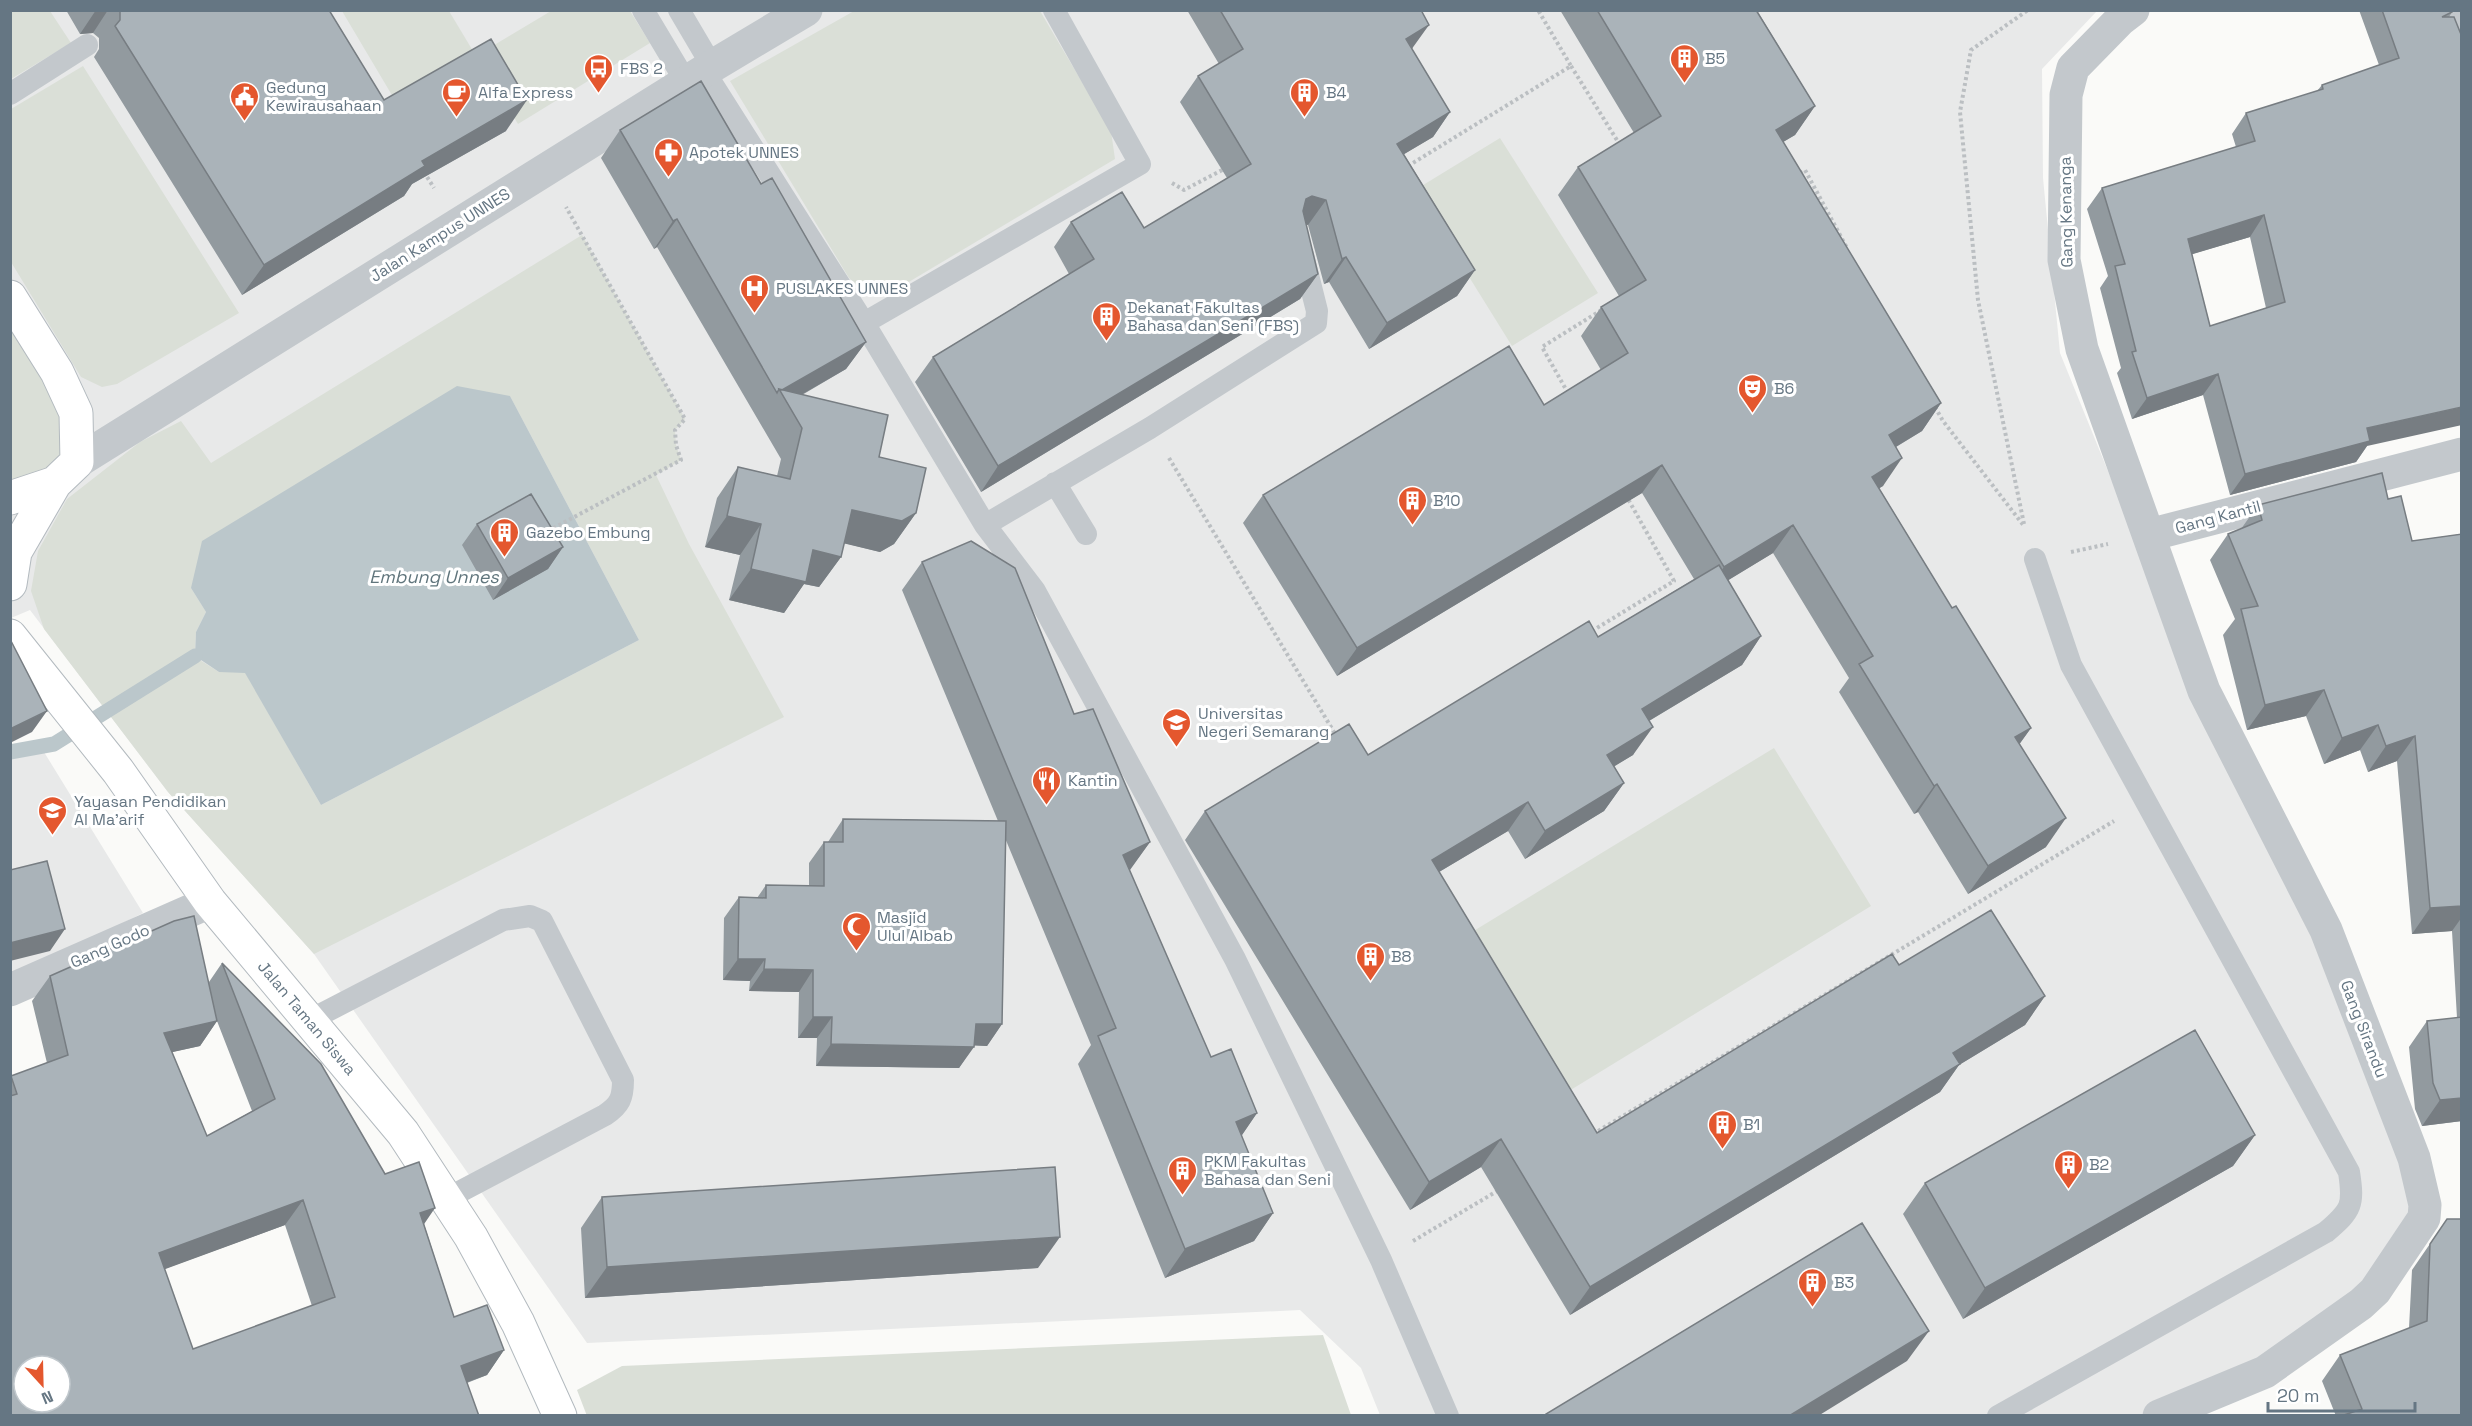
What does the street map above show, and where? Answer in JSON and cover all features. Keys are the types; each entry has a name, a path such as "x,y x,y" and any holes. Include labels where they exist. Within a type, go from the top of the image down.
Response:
{"main road":[{"path":"10,297 57,372 76,412 66,473 12,563"},
{"path":"10,498 66,473"},
{"name":"Jalan Taman Siswa","path":"10,591 14,640 118,771 210,902 403,1133 471,1238 518,1323 559,1415"}],"street":[{"name":"Jalan Kampus UNNES","path":"66,473 545,170 806,10"},
{"name":"Gang Kenanga","path":"2133,10 2120,20 2073,68 2066,95 2064,260 2082,349 2149,535"},
{"path":"2450,10 2462,50"},
{"name":"Gang Kantil","path":"2149,535 2462,454"},
{"name":"Gang Sirandu","path":"2149,535 2204,691 2326,930 2414,1158 2425,1205 2424,1218 2375,1291 2361,1304 2265,1372 2159,1416"},
{"name":"Gang Godo","path":"10,990 210,902"}],"lane":[{"path":"644,10 701,73 864,323 985,525 1035,591 1235,959 1381,1260 1448,1416"},
{"path":"679,10 701,73"},
{"path":"864,323 1140,164 1054,10"},
{"path":"10,94 87,45"},
{"path":"985,525 1150,428 1316,323 1317,311 1298,234"},
{"path":"1055,483 1086,534"},
{"path":"1998,1416 2326,1232 2344,1216 2353,1197 2349,1172 2071,664 2035,559"},
{"path":"310,1020 503,920 530,916 542,921 623,1080 623,1097 616,1108 605,1115 446,1200"}],"path":[{"path":"1538,10 1626,156"},
{"path":"1931,400 1943,421 2025,528 1978,300 1960,112 1971,50 2028,10"},
{"path":"1399,172 1571,66"},
{"path":"419,164 438,194"},
{"path":"1140,164 1184,190 1232,165"},
{"path":"540,536 573,516 681,460 676,445 675,430 685,419 545,170"},
{"path":"1795,176 1805,170 1851,254"},
{"path":"1570,398 1542,347 1610,305"},
{"path":"1150,428 1340,741"},
{"path":"1582,636 1674,581 1622,489"},
{"path":"2035,559 2149,535"},
{"path":"1585,1138 2147,801"},
{"path":"1381,1260 1504,1187"}],"shaded area":[{"name":"Universitas Negeri Semarang","path":"11,11 2097,11 2042,69 2043,178 2060,353 2155,587 2308,914 2420,1207 2359,1300 2252,1368 2140,1415 1380,1415 1361,1368 1300,1310 587,1343 314,954 168,792 30,610 11,618"},
{"path":"11,11 50,11 71,43 11,79"},
{"path":"342,11 449,11 476,56 396,102"},
{"path":"551,11 630,11 650,43 518,124 476,56"},
{"path":"854,11 1040,11 1111,131 1115,159 902,286 870,297 849,278 730,81"},
{"path":"83,66 239,313 117,384 102,387 81,377 11,262 11,109"},
{"path":"1500,138 1598,293 1512,346 1415,190"},
{"path":"582,235 685,419 675,430 676,445 681,460 656,475 689,544 784,717 314,954 168,792 44,629 31,591 38,551 67,499 140,442 181,421 211,463","holes":["510,396 639,640 321,805 245,672 219,672 195,657 192,658 195,655 196,632 206,612 191,588"]},
{"path":"10,318 62,413 63,454 46,468 11,480"},
{"path":"1774,748 1871,906 1569,1091 1472,932"},
{"name":"Yayasan Pendidikan Al Ma'arif","path":"44,752 143,913 32,968 11,975 11,758"},
{"path":"1323,1335 1351,1415 587,1416 577,1390 622,1366"}],"water":[{"name":"Embung Unnes","path":"457,386 510,396 639,640 321,805 245,673 219,672 195,656 196,632 206,612 191,588 202,541"}],"building":[{"name":"Gedung Kewirausahaan","path":"120,10 329,10 384,100 491,39 527,100 422,161 425,166 264,265 115,26 120,20"},
{"path":"1220,10 1421,10 1429,25 1406,39 1450,112 1397,144 1475,270 1387,323 1346,257 1342,259 1326,200 1312,196 1306,199 1303,211 1318,274 998,466 933,357 1094,259 1071,222 1122,192 1144,228 1251,164 1198,76 1243,49"},
{"path":"1597,10 1756,10 1815,106 1776,130 1941,403 1889,435 1902,458 1872,477 1952,608 1956,606 2031,728 2015,737 2066,818 1988,866 1937,784 1934,786 1859,664 1873,656 1793,525 1724,567 1662,465 1357,648 1263,495 1509,346 1544,405 1628,353 1601,307 1646,280 1578,167 1661,116"},
{"path":"2382,10 2452,10 2442,17 2454,17 2462,37 2462,407 2367,428 2370,441 2245,474 2218,374 2147,398 2132,352 2136,351 2115,266 2125,264 2102,188 2255,141 2246,113 2323,89 2322,85 2399,58","holes":["2264,215 2285,302 2210,326 2188,239"]},
{"path":"701,81 761,184 772,178 866,342 782,390 779,389 777,393 677,219 673,221 620,130"},
{"path":"779,389 888,415 879,457 926,468 916,513 902,521 852,510 841,557 813,550 806,582 751,569 761,524 727,516 738,467 790,479 802,428"},
{"path":"2382,473 2388,499 2401,496 2412,541 2462,534 2462,906 2430,908 2415,736 2386,746 2378,725 2342,738 2324,690 2265,705 2241,609 2258,606 2228,534 2262,520 2258,505"},
{"path":"531,494 563,547 508,578 477,524"},
{"path":"971,541 1015,568 1074,714 1093,709 1150,842 1123,855 1211,1057 1231,1049 1257,1113 1236,1122 1273,1213 1185,1249 1098,1036 1116,1028 922,562"},
{"path":"1719,565 1761,636 1642,709 1653,727 1607,755 1624,783 1545,831 1528,802 1432,860 1597,1133 1892,954 1899,965 1991,910 2045,996 1953,1053 1960,1064 1590,1287 1501,1139 1429,1182 1205,811 1349,724 1368,755 1589,621 1598,637"},
{"path":"10,639 47,711 10,729"},
{"name":"Masjid Ulul Albab","path":"843,819 1006,821 1002,1024 976,1024 974,1047 831,1044 832,1017 813,1017 813,970 764,969 765,959 738,959 739,897 766,898 766,885 824,886 824,842 843,842"},
{"path":"47,861 65,929 10,943 10,870"},
{"path":"194,916 217,1021 164,1033 207,1136 275,1099 222,963 321,1064 385,1174 419,1162 435,1208 420,1213 454,1317 487,1305 504,1350 461,1366 479,1416 10,1416 10,1096 17,1094 11,1076 68,1055 50,976 174,921","holes":["303,1200 335,1297 193,1349 159,1253"]},
{"path":"2462,1017 2462,1098 2440,1100 2433,1083 2427,1021"},
{"name":"B2","path":"2195,1030 2255,1135 1985,1288 1925,1183"},
{"path":"1055,1167 1060,1237 607,1267 602,1197"},
{"path":"2447,1219 2462,1219 2462,1416 2341,1416 2362,1409 2340,1355 2427,1321 2430,1244"},
{"name":"B3","path":"1862,1223 1929,1331 1789,1416 1547,1416 1546,1414"}],"waterway":[{"path":"10,752 54,744 195,656"}],"place":[{"name":"B5","path":"1684,84"},
{"name":"FBS 2","path":"599,94"},
{"name":"Alfa Express","path":"457,118"},
{"name":"B4","path":"1305,118"},
{"name":"Gedung Kewirausahaan","path":"245,122"},
{"name":"Apotek UNNES","path":"668,178"},
{"name":"PUSLAKES UNNES","path":"755,314"},
{"name":"Dekanat Fakultas Bahasa dan Seni (FBS)","path":"1106,342"},
{"name":"B6","path":"1753,414"},
{"name":"B10","path":"1412,526"},
{"name":"Gazebo Embung","path":"505,558"},
{"name":"Universitas Negeri Semarang","path":"1177,748"},
{"name":"Kantin","path":"1047,806"},
{"name":"Yayasan Pendidikan Al Ma'arif","path":"53,836"},
{"name":"Masjid Ulul Albab","path":"856,952"},
{"name":"B8","path":"1370,982"},
{"name":"B1","path":"1722,1150"},
{"name":"B2","path":"2068,1190"},
{"name":"PKM Fakultas Bahasa dan Seni","path":"1183,1196"},
{"name":"B3","path":"1813,1308"}]}
